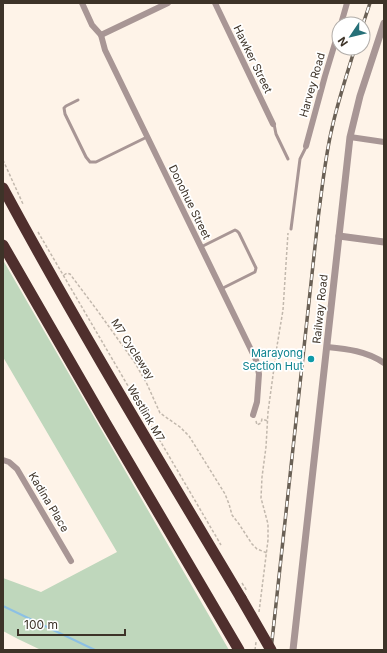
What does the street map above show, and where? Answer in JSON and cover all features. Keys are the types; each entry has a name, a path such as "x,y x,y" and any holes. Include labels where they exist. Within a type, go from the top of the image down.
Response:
{"highway":[{"name":"Westlink M7","path":"3,188 155,455 271,650"},
{"path":"3,245 237,647"}],"street":[{"name":"Donohue Street","path":"82,3 92,25 101,35 105,50 256,360 259,374 258,402 253,414"},
{"path":"101,35 168,3"},
{"name":"Hawker Street","path":"215,3 273,124"},
{"path":"343,16 347,3"},
{"name":"Railway Road","path":"293,650 350,137 360,96 384,23"},
{"name":"Harvey Road","path":"306,146 331,55"},
{"path":"350,137 384,142"},
{"path":"339,236 384,242"},
{"path":"327,347 363,352 384,363"},
{"name":"Kadina Place","path":"3,460 9,462 18,469 72,560"}],"lane":[{"path":"78,100 64,108 65,114 86,157 90,162 96,162 147,137"},
{"path":"273,124 288,159"},
{"path":"291,229 300,159 306,146"},
{"path":"200,247 235,230 239,233 256,268 255,272 221,289"}],"path":[{"path":"3,160 23,205"},
{"path":"259,615 267,553 268,524 261,498 262,477 266,447 268,412 283,310 289,235 288,229 292,220"},
{"name":"M7 Cycleway","path":"38,231 223,549"},
{"name":"M7 Cycleway","path":"63,275 67,273 70,274 130,356 160,413 180,427 189,436 225,494 232,515 252,544 257,549 267,553"},
{"path":"253,414 257,425 261,423 262,419 268,421"},
{"path":"255,650 256,639"}],"green space":[{"path":"3,260 229,650 41,650 3,631 3,578 41,592 117,552 3,357"}],"waterway":[{"path":"3,606 95,650"}],"railway":[{"path":"366,16 370,3"},
{"path":"271,650 324,174 334,118 353,56"}],"place":[{"name":"Marayong Section Hut","path":"311,359"}]}
